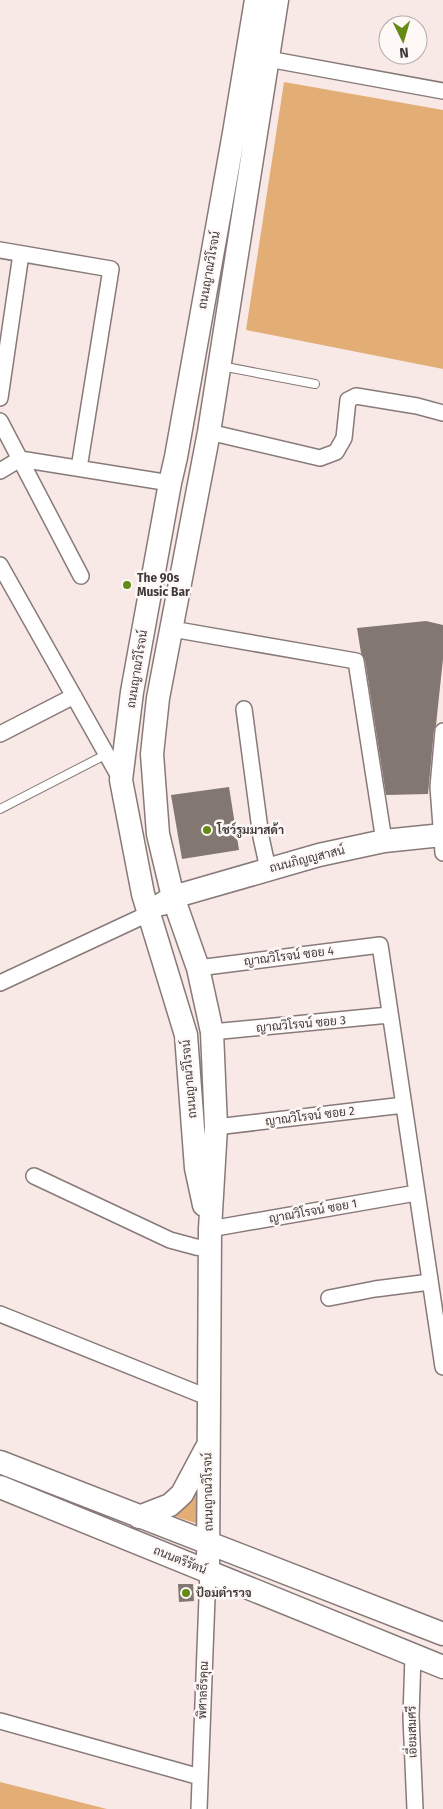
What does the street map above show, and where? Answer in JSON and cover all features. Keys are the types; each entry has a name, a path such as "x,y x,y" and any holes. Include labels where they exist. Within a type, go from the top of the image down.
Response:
{"main road":[{"name":"ถนนญาณวิโรจน์","path":"210,1239 196,1168 186,1035 143,894 121,780 132,692 176,458 256,0"},
{"name":"ถนนญาณวิโรจน์","path":"208,1572 210,1239 216,1127 212,1032 198,968 173,896 158,834 152,754 158,698 208,432 277,0"},
{"name":"ถนนภิญญสาสน์","path":"173,896 319,855 384,840 442,841"},
{"path":"150,913 173,896"},
{"path":"139,1517 170,1505 182,1494 208,1446"},
{"name":"ถนนตรีรัตน์","path":"0,1462 443,1634"},
{"name":"ถนนตรีรัตน์","path":"0,1487 443,1667"}],"street":[{"path":"268,59 443,91"},
{"path":"0,250 111,269 79,468"},
{"path":"0,398 21,254"},
{"path":"208,432 320,458 336,452 344,438 348,400 356,396 443,412"},
{"path":"0,421 82,576"},
{"path":"0,471 20,458 170,483"},
{"path":"0,565 121,780"},
{"path":"172,629 356,662 384,840"},
{"path":"0,734 74,696"},
{"path":"244,710 268,869"},
{"path":"442,841 438,787 443,731"},
{"path":"0,983 150,913"},
{"name":"ญาณวิโรจน์ ซอย 4","path":"198,968 380,945 389,1015"},
{"path":"389,1015 443,1367"},
{"name":"ญาณวิโรจน์ ซอย 3","path":"212,1032 389,1015"},
{"name":"ญาณวิโรจน์ ซอย 2","path":"216,1127 404,1105"},
{"path":"34,1176 170,1240 196,1247 210,1239"},
{"name":"ญาณวิโรจน์ ซอย 1","path":"210,1239 416,1193"},
{"path":"329,1298 375,1289 430,1282"},
{"path":"0,1314 208,1397"},
{"name":"พิศาลธีรคุณ","path":"199,1809 208,1572"},
{"name":"เอี่ยมสมศรี","path":"413,1655 411,1717 415,1809"},
{"path":"0,1721 200,1777"}],"lane":[{"path":"219,366 315,384"},
{"path":"0,809 107,754"}],"shaded area":[{"path":"284,82 443,110 443,369 246,330"},
{"path":"199,1478 198,1524 165,1513"},
{"path":"0,1782 107,1809 0,1809"}],"building":[{"path":"426,621 443,625 443,659 428,794 386,795 365,660 361,653 357,628"},
{"path":"229,787 239,850 182,859 171,795"},
{"name":"ป้อมตำรวจ","path":"178,1584 193,1584 194,1601 179,1602"}],"place":[{"name":"The 90s Music Bar","path":"127,585"},
{"name":"โชว์รูมมาสด้า","path":"207,830"},
{"name":"ป้อมตำรวจ","path":"186,1593"}]}
